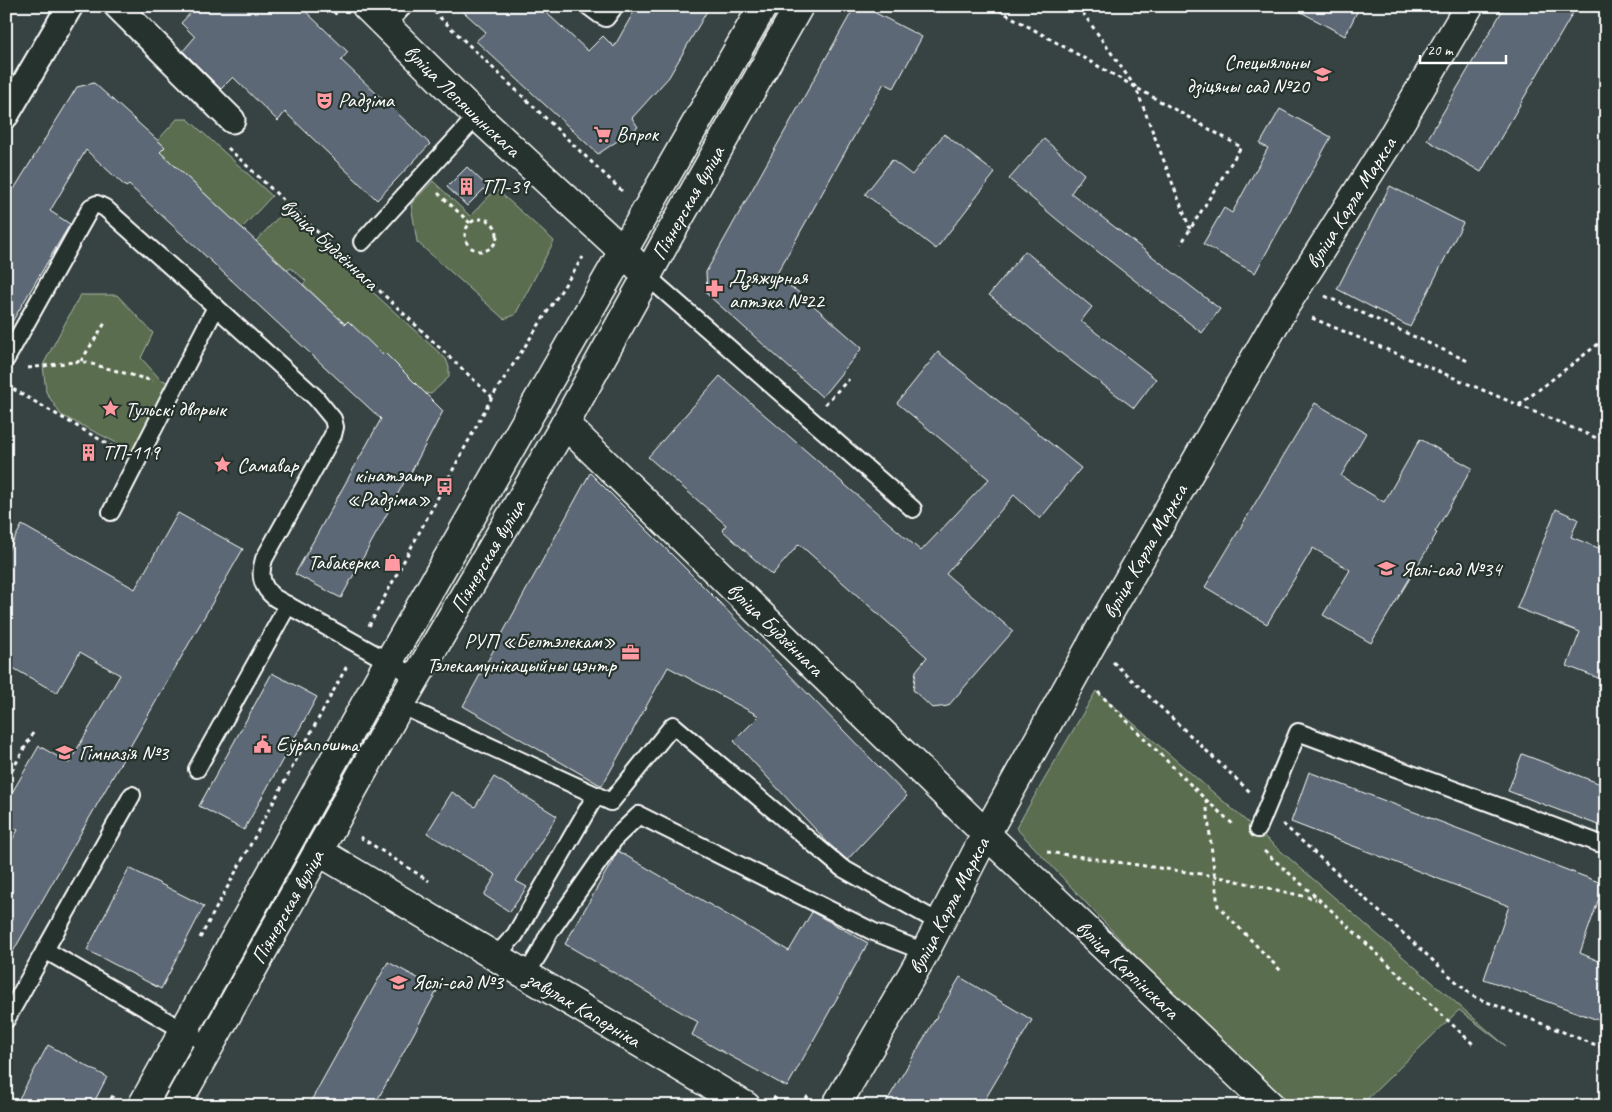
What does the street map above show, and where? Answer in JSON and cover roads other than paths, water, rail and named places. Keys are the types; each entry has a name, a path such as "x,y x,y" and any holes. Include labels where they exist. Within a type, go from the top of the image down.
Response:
{"main road":[{"name":"вуліца Лепяшынскага","path":"366,6 395,16 477,116 624,252 648,277"},
{"name":"Піянерская вуліца","path":"142,1106 389,661 763,6"},
{"name":"Піянерская вуліца","path":"176,1106 400,705 565,424 799,6"},
{"name":"вуліца Карла Маркса","path":"836,1106 940,924 986,834 1100,630 1292,295 1389,142 1469,6"},
{"name":"вуліца Будзённага","path":"565,424 986,834"},
{"name":"вуліца Карпінскага","path":"986,834 1271,1106"},
{"name":"завулак Каперніка","path":"318,851 746,1106"}],"street":[{"path":"6,115 70,6"},
{"path":"117,6 232,120"}],"lane":[{"path":"588,6 600,16 606,18 615,6"},
{"path":"362,242 477,116"},
{"path":"6,359 91,207 98,204 105,208 315,397 332,419 335,427 329,443 264,559 260,570 262,583 267,592 416,677"},
{"path":"648,277 913,509"},
{"path":"111,512 216,307"},
{"path":"197,769 288,605"},
{"path":"400,705 611,802 673,725 842,868 940,924"},
{"path":"1258,829 1298,732 1598,843"},
{"path":"6,1020 132,795"},
{"path":"495,957 515,936 596,795"},
{"path":"526,974 549,933 616,837 639,816 874,932 924,952"},
{"path":"44,950 210,1046"}],"place":[{"name":"Спецыяльны дзіцячы сад №20","path":"1323,74"},
{"name":"Радзіма","path":"324,100"},
{"name":"Впрок","path":"602,134"},
{"name":"ТП-39","path":"467,186"},
{"name":"Дзяжурная аптэка №22","path":"715,289"},
{"name":"Тульскі дворык","path":"111,409"},
{"name":"ТП-119","path":"88,452"},
{"name":"Самавар","path":"223,465"},
{"name":"кінатэатр «Радзіма»","path":"445,487"},
{"name":"Табакерка","path":"393,562"},
{"name":"Яслі-сад №34","path":"1387,569"},
{"name":"РУП «Белтэлекам» Тэлекамунікацыйны цэнтр","path":"630,653"},
{"name":"Еўрапошта","path":"262,744"},
{"name":"Гімназія №3","path":"65,753"},
{"name":"Яслі-сад №3","path":"398,982"}]}
